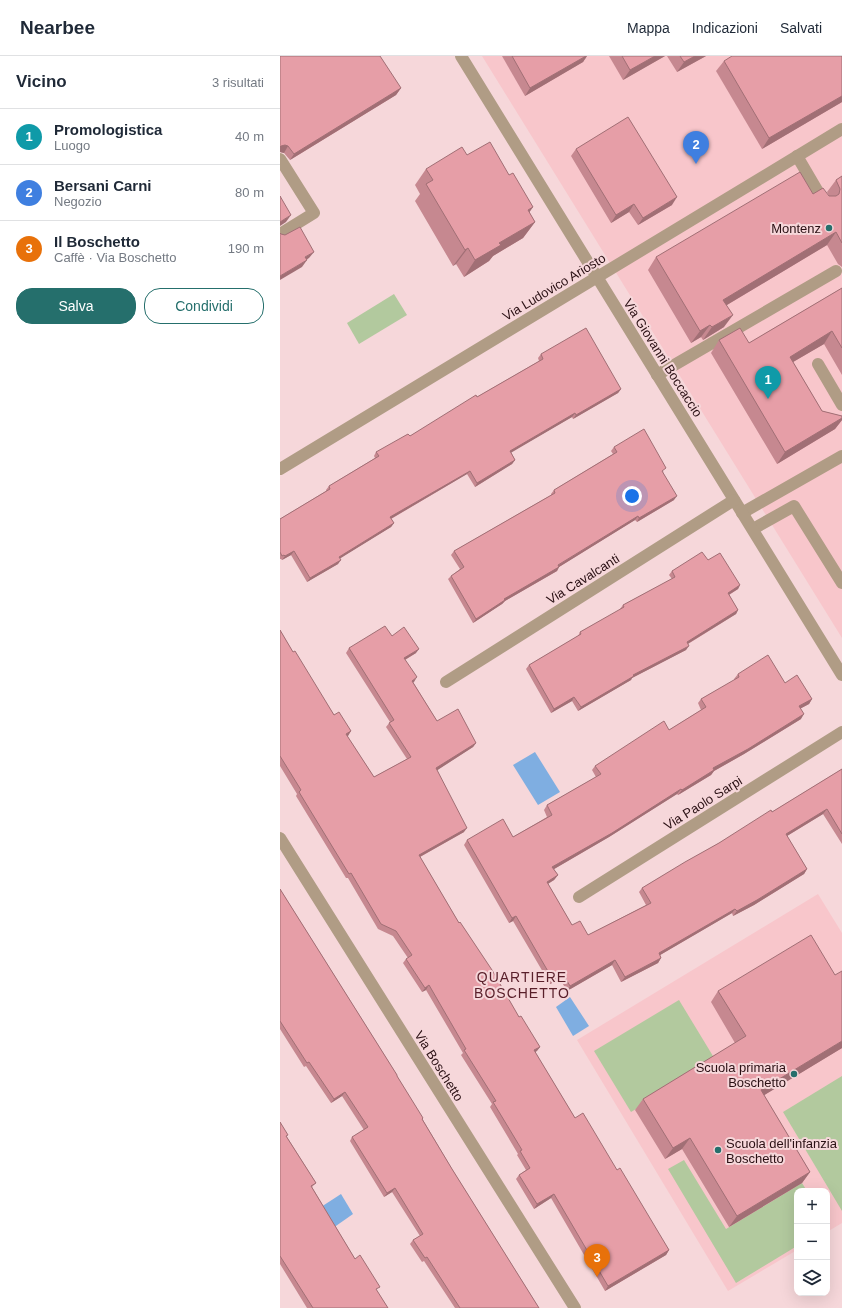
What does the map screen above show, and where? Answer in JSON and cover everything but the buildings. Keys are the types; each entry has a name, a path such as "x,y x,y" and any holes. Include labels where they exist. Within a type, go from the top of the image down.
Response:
{"street":[{"name":"Via Giovanni Boccaccio","path":"461,56 842,675"},
{"name":"Via Ludovico Ariosto","path":"280,469 841,130"},
{"path":"797,156 824,202"},
{"path":"280,158 314,213 280,234"},
{"path":"657,375 836,271"},
{"path":"818,364 842,405"},
{"path":"742,513 842,456"},
{"name":"Via Cavalcanti","path":"446,682 734,500"},
{"path":"753,530 794,506 842,583"},
{"name":"Via Paolo Sarpi","path":"579,897 842,732"},
{"name":"Via Boschetto","path":"280,838 575,1308"}],"shaded area":[{"path":"482,56 842,56 842,638"},
{"path":"818,894 842,933 842,1223 830,1230 830,1188 794,1188 794,1252 728,1291 577,1040"}],"green space":[{"path":"394,294 407,315 359,344 347,323"},
{"path":"679,1000 716,1061 631,1112 594,1051"},
{"path":"842,1076 842,1211 830,1191 830,1188 828,1188 783,1112"},
{"path":"684,1160 726,1229 802,1183 805,1188 794,1188 794,1248 736,1283 668,1169"}],"water":[{"path":"535,752 560,792 538,805 513,765"},
{"path":"570,997 589,1026 573,1036 556,1007"},
{"path":"341,1194 353,1214 333,1228 321,1207"}],"place":[{"name":"Bersani Carni","path":"696,164"},
{"name":"Montenz","path":"829,228"},
{"name":"Promologistica","path":"768,399"},
{"name":"Scuola primaria Boschetto","path":"794,1074"},
{"name":"Scuola dell'infanzia Boschetto","path":"718,1150"},
{"name":"Il Boschetto","path":"597,1277"}],"district":[{"name":"QUARTIERE BOSCHETTO","path":"522,986"}]}
